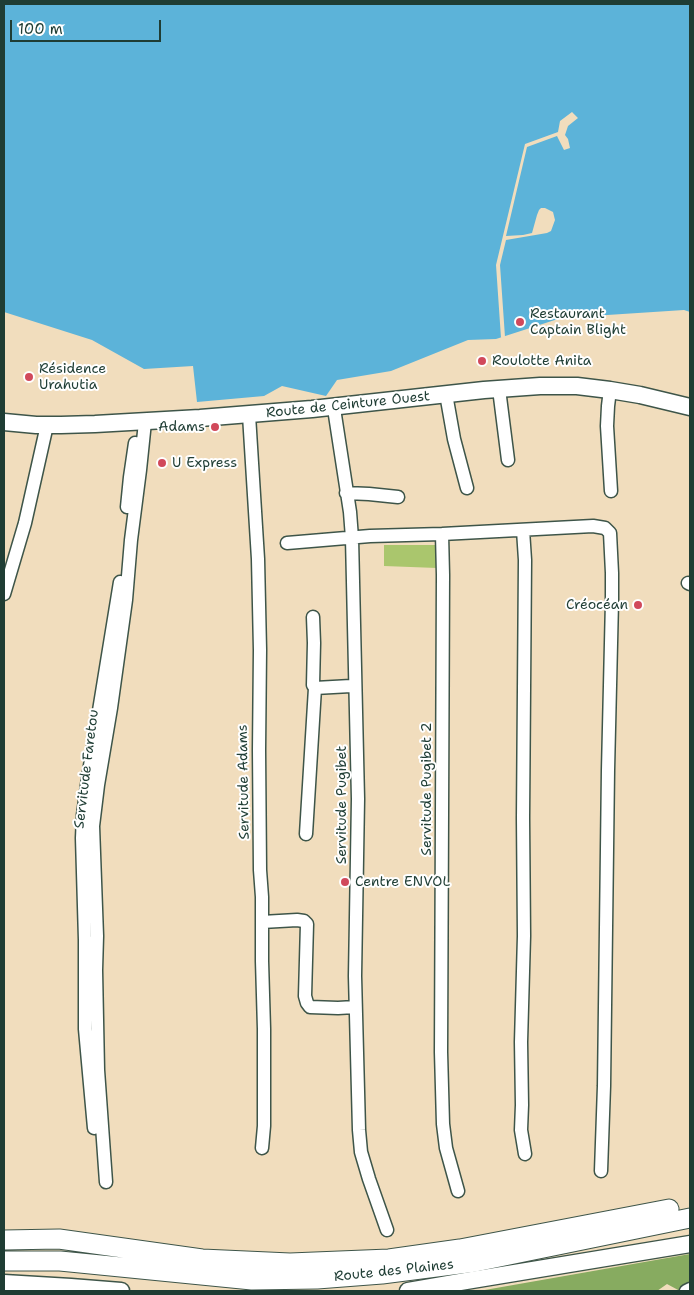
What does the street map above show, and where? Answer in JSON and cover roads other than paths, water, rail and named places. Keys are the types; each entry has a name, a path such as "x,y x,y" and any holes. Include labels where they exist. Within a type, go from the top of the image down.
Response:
{"highway":[{"name":"Route des Plaines","path":"4,1240 59,1239 202,1259 290,1263 389,1259 460,1249 690,1205"},
{"name":"Route des Plaines","path":"4,1261 60,1261 252,1280 317,1279 382,1274 475,1262 690,1218"}],"main road":[{"name":"Route de Ceinture Ouest","path":"4,422 46,425 142,422 249,415 499,389 560,386 610,390 690,407"},
{"name":"Route des Plaines","path":"408,1291 690,1244"},
{"path":"4,1283 121,1291"}],"street":[{"path":"499,389 508,460"},
{"path":"610,390 607,426 611,491"},
{"path":"446,394 454,439 467,488"},
{"name":"Servitude Pugibet","path":"335,407 352,538 358,808 355,1007 359,1130 361,1152 368,1179 387,1230"},
{"name":"Servitude Adams","path":"249,415 258,559 260,650 258,750 262,897 264,1097 262,1148"},
{"name":"Servitude Faretou","path":"94,1128 85,1029 83,815 118,591 130,477 142,422"},
{"name":"Servitude Faretou","path":"106,1182 98,1070 97,936 93,826 126,600 140,470 142,422"},
{"path":"4,594 24,523 46,425"},
{"path":"346,493 398,497"},
{"path":"287,543 593,526 605,528 610,533 612,601 601,1171"},
{"path":"523,530 525,560 524,936 521,1130 525,1154"},
{"name":"Servitude Pugibet 2","path":"442,534 441,1052 443,1124 446,1148 458,1191"},
{"path":"306,834 315,688 313,681 313,618"},
{"path":"315,688 351,686 355,688"},
{"path":"262,922 298,920 304,921 307,924 305,996 310,1007 355,1007"},
{"path":"686,1291 690,1289"}],"water":[{"path":"4,4 690,4 690,312 684,310 561,318 496,339 468,340 391,371 337,380 326,396 282,386 264,396 197,402 193,366 144,369 92,340 4,312"}],"place":[{"name":"Restaurant Captain Blight","path":"520,322"},
{"name":"Roulotte Anita","path":"482,361"},
{"name":"Résidence Urahutia","path":"29,377"},
{"name":"Adams","path":"215,427"},
{"name":"U Express","path":"162,463"},
{"name":"Créocéan","path":"638,605"},
{"name":"Centre ENVOL","path":"345,882"}]}
